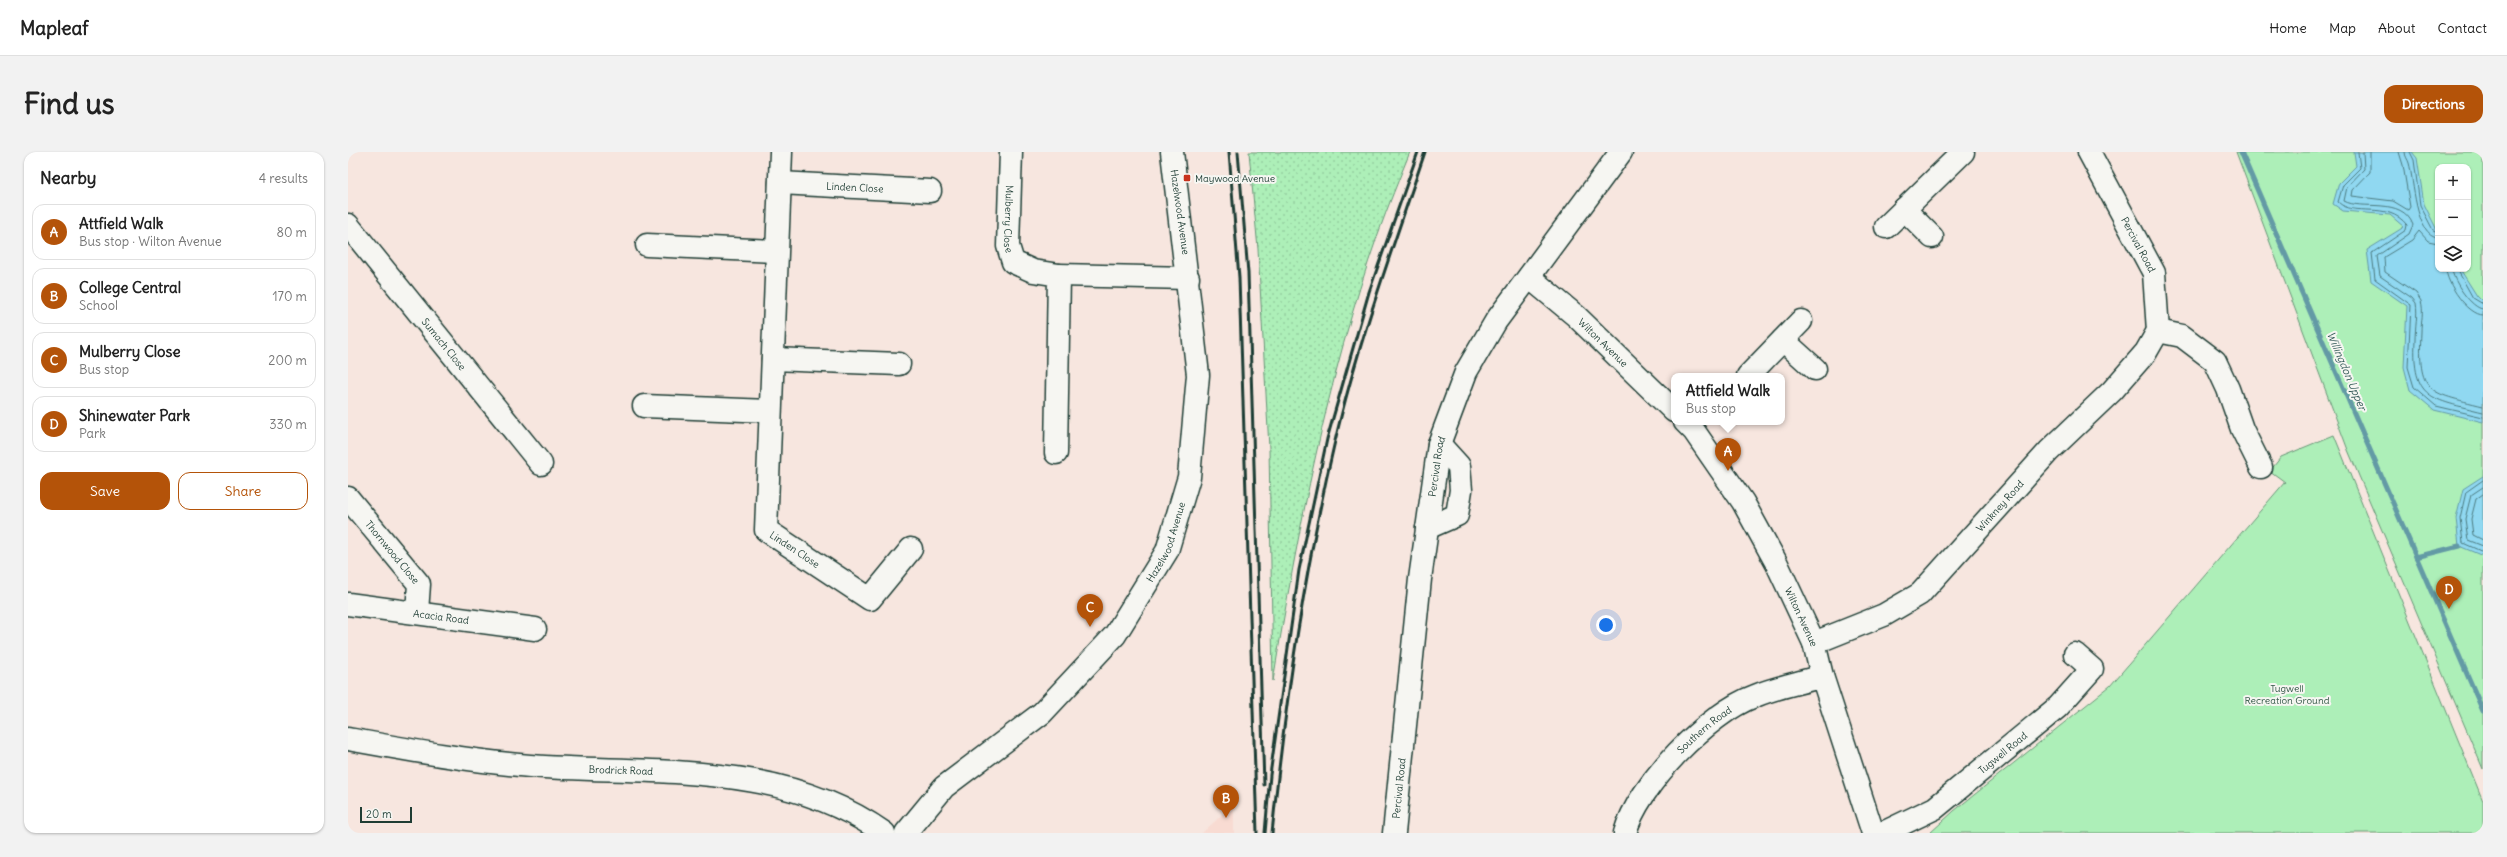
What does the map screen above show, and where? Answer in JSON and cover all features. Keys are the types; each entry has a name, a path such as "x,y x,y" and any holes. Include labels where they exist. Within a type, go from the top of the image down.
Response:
{"street":[{"name":"Linden Close","path":"781,152 766,530 870,599 911,549"},
{"name":"Mulberry Close","path":"1011,152 1008,246 1013,262 1033,271 1059,275 1188,278"},
{"name":"Hazelwood Avenue","path":"906,833 944,787 1042,713 1115,635 1167,551 1189,477 1198,375 1188,278 1172,152"},
{"name":"Percival Road","path":"1394,833 1420,578 1439,444 1466,372 1496,321 1621,152"},
{"path":"1886,228 1963,152"},
{"name":"Percival Road","path":"2089,152 2154,272 2158,331"},
{"name":"Linden Close","path":"780,183 930,191"},
{"path":"1904,209 1932,238"},
{"name":"Sumach Close","path":"348,225 541,464"},
{"path":"647,245 776,251"},
{"path":"1056,453 1059,275"},
{"name":"Wilton Avenue","path":"1529,277 1576,316 1671,408"},
{"path":"1751,373 1801,321"},
{"path":"2158,331 2182,336 2214,361 2228,389 2242,429 2261,467"},
{"name":"Winkney Road","path":"1814,643 1884,615 1920,594 2049,451 2112,391 2146,352 2158,331"},
{"path":"1783,340 1815,369"},
{"path":"773,359 899,364"},
{"path":"644,406 770,411"},
{"name":"Wilton Avenue","path":"1694,425 1743,502 1777,564 1814,643 1822,676 1873,833"},
{"path":"1427,528 1456,515 1461,490 1459,466 1439,444"},
{"name":"Thornwood Close","path":"348,498 418,584 417,612"},
{"name":"Acacia Road","path":"348,604 407,614 417,612 535,629"},
{"name":"Tugwell Road","path":"1883,833 1935,808 2058,707 2092,670 2075,654"},
{"name":"Southern Road","path":"1626,833 1653,782 1671,760 1700,731 1725,712 1754,696 1822,676"},
{"name":"Brodrick Road","path":"348,739 456,759 532,766 667,770 757,781 796,790 821,799 868,822 884,833"}],"shaded area":[{"path":"1234,804 1234,833 1202,833"}],"green space":[{"path":"1249,152 1410,152 1382,224 1360,288 1329,399 1304,512 1273,681 1269,448 1258,249"},
{"path":"2236,152 2483,152 2483,769 2348,450"},
{"name":"Tugwell Recreation Ground","path":"2334,435 2483,801 2483,833 1930,833 1954,811 2110,686 2285,482 2270,471 2281,457"}],"water":[{"path":"2354,152 2412,152 2417,158 2424,204 2435,226 2435,272 2462,272 2477,296 2483,302 2483,422 2434,410 2410,390 2404,367 2407,306 2371,281 2367,250 2404,227 2390,215 2343,211 2333,204 2339,183 2356,166"},
{"path":"2483,476 2483,556 2459,546 2456,518 2463,489"}],"waterway":[{"name":"Willingdon Upper","path":"2241,152 2483,711"},
{"name":"Willingdon Upper","path":"2416,557 2459,546"}],"railway":[{"path":"1229,152 1239,278 1257,833"},
{"path":"1238,152 1248,273 1264,785"},
{"path":"1265,833 1270,775 1299,570 1327,439 1369,292 1418,152"},
{"path":"1272,833 1283,735 1297,636 1324,489 1354,368 1425,152"}],"place":[{"name":"Maywood Avenue","path":"1187,178"},
{"name":"Attfield Walk","path":"1728,471"},
{"name":"Shinewater Park","path":"2449,609"},
{"name":"Mulberry Close","path":"1090,627"},
{"name":"College Central","path":"1226,818"}]}
